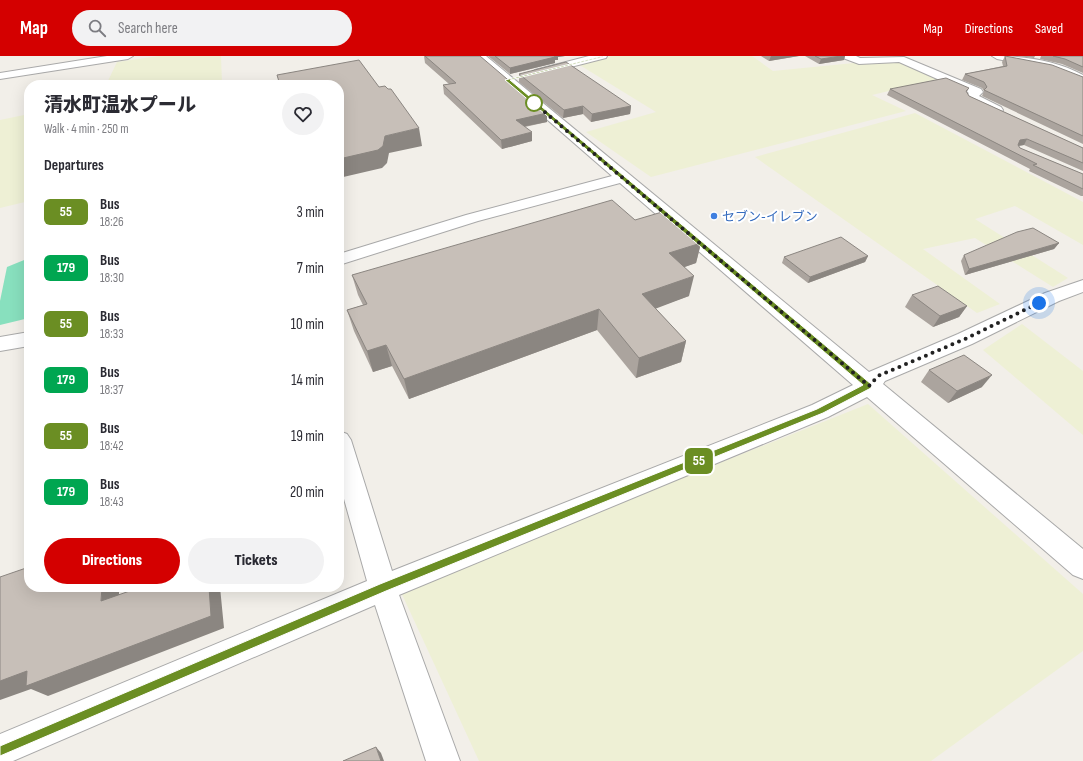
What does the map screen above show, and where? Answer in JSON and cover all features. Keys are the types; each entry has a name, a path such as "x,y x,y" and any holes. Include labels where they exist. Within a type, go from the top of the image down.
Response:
{"street":[{"path":"0,76 128,56"},
{"path":"479,56 519,77 623,178 1083,566"},
{"path":"519,77 602,56"},
{"path":"847,56 859,61 900,59 977,92 971,97 1006,114"},
{"path":"997,56 1056,67 1072,73 1083,80"},
{"path":"344,258 472,218 623,178"},
{"path":"0,750 383,588 813,414 869,386 878,376 965,339 1052,297 1083,286"},
{"path":"0,344 24,340"},
{"path":"344,457 383,588 443,761"}],"green space":[{"path":"159,56 221,56 222,80 108,80 117,62"},
{"path":"611,56 752,56 773,71 854,63 898,62 939,79 872,95 906,111 651,177 586,132 656,112 578,64"},
{"path":"915,113 1083,202 1083,245 1015,206 975,219 1068,278 1053,287 975,238 923,249 1000,304 977,313 755,157"},
{"path":"24,115 24,202 0,208 0,120"},
{"path":"24,260 24,319 0,325 0,301 7,267"},
{"path":"1022,324 1083,371 1083,435 983,350"},
{"path":"868,404 1083,594 1083,651 931,761 479,761 400,590"}],"building":[{"path":"425,56 480,56 547,113 516,120 532,132 501,140 443,85 456,83"},
{"path":"495,56 554,56 555,57 510,68"},
{"path":"815,56 841,56 821,59"},
{"path":"1005,56 1052,65 1083,77 1083,136 984,90 987,87 984,82 965,74 1007,66"},
{"path":"1053,56 1083,56 1083,67 1065,59"},
{"path":"359,60 379,87 385,86 388,89 391,89 419,128 385,136 383,146 378,150 344,158 344,80 278,80 277,75"},
{"path":"566,62 631,106 592,114 583,106 564,110 519,74"},
{"path":"946,78 969,88 966,91 969,96 1083,148 1083,163 1027,139 1020,140 1018,145 1020,148 1083,174 1083,189 1033,165 1037,164 890,89"},
{"path":"612,200 635,220 662,212 701,243 669,253 694,276 642,294 686,341 639,358 599,309 404,379 386,345 367,351 347,310 367,304 352,275"},
{"path":"1033,228 1059,243 969,269 964,255 1017,232"},
{"path":"841,237 868,256 810,277 784,257"},
{"path":"938,286 967,306 940,316 912,295"},
{"path":"964,355 992,375 957,391 929,370"},
{"path":"24,569 24,592 102,592 101,601 127,592 209,592 211,616 26,686 27,671 0,681 0,577"},
{"path":"376,747 381,761 343,761"}],"bus line":[{"name":"55","path":"0,750 383,588 820,411 869,386 507,80 602,56"}],"place":[{"name":"セブン-イレブン","path":"714,216"}],"route":[{"path":"534,103 869,386 878,376 965,339 1039,303"}]}
